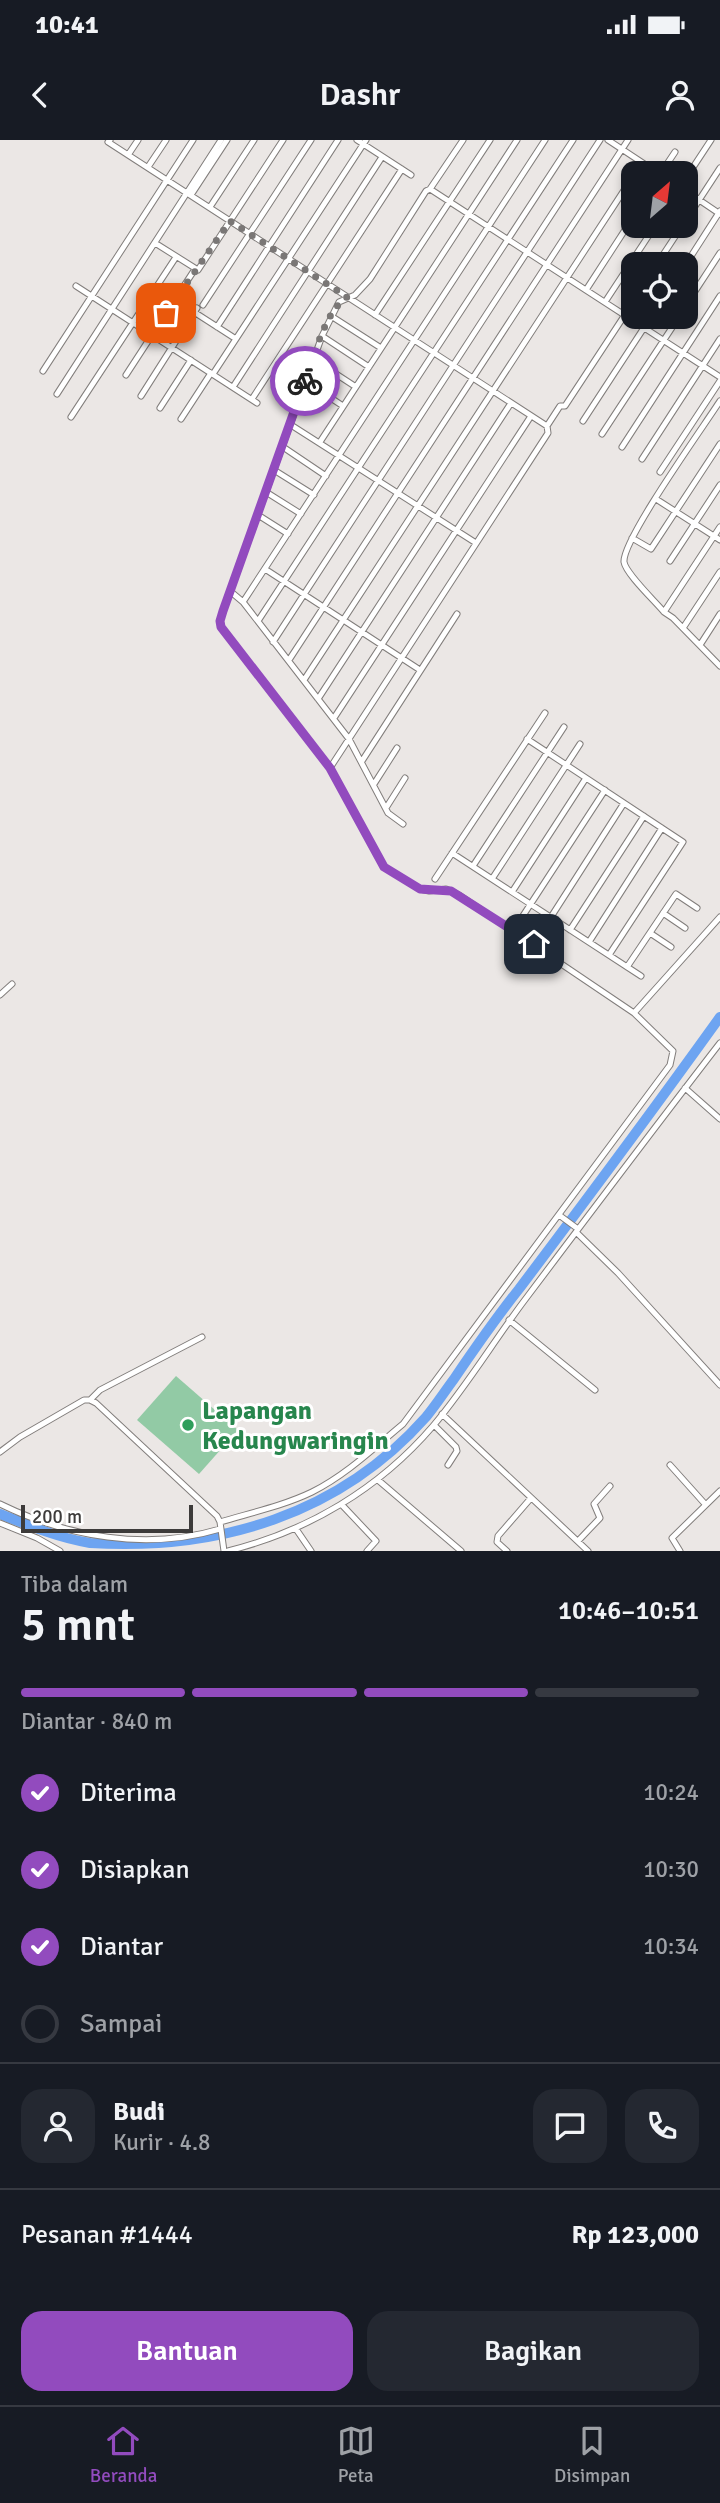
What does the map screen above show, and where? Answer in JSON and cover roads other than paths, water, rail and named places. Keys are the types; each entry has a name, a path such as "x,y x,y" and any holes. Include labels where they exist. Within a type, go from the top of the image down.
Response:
{"street":[{"path":"110,140 108,142 547,426"},
{"path":"128,155 138,140"},
{"path":"148,167 166,140"},
{"path":"43,371 193,140"},
{"path":"189,194 221,140"},
{"path":"57,394 155,243 227,140"},
{"path":"210,207 254,140"},
{"path":"126,375 283,140"},
{"path":"204,305 311,140"},
{"path":"217,327 338,140"},
{"path":"0,1504 60,1529 104,1538 173,1539 220,1529 291,1501 313,1491 359,1462 403,1424 561,1217 670,1065 673,1057 673,1051 668,1044 634,1013 513,931 451,891 420,889 384,867 330,768 221,627 220,621 230,591 331,316 339,302 362,289 463,140"},
{"path":"375,315 490,140"},
{"path":"320,442 517,140"},
{"path":"243,602 545,140"},
{"path":"258,621 573,140"},
{"path":"273,642 600,140"},
{"path":"608,140 640,161"},
{"path":"289,660 628,140"},
{"path":"697,161 711,140"},
{"path":"181,419 236,340 362,141 411,175"},
{"path":"669,161 675,152"},
{"path":"233,387 383,157"},
{"path":"694,252 720,213 699,200 720,168"},
{"path":"76,286 255,401 402,169"},
{"path":"430,189 621,312"},
{"path":"304,680 621,194"},
{"path":"586,290 621,236"},
{"path":"605,302 647,238"},
{"path":"155,243 195,269"},
{"path":"698,287 720,253"},
{"path":"71,417 176,257"},
{"path":"622,447 720,296"},
{"path":"141,396 196,310 236,340"},
{"path":"331,316 381,348"},
{"path":"330,768 548,433 547,426 559,406 565,406 621,321"},
{"path":"583,421 643,329"},
{"path":"646,329 720,379 660,472"},
{"path":"602,434 671,329"},
{"path":"322,336 369,367"},
{"path":"642,459 720,339"},
{"path":"313,359 356,387"},
{"path":"160,408 191,360"},
{"path":"305,381 343,406"},
{"path":"719,662 664,612 626,567 625,554 656,499 720,401"},
{"path":"318,699 511,403"},
{"path":"334,718 531,416"},
{"path":"291,425 476,543"},
{"path":"632,538 651,549 720,444"},
{"path":"283,447 326,476"},
{"path":"274,470 314,495"},
{"path":"670,561 720,485"},
{"path":"267,492 301,514"},
{"path":"656,499 717,538"},
{"path":"258,515 288,534"},
{"path":"664,612 717,538 720,527"},
{"path":"265,569 421,670"},
{"path":"683,628 720,572"},
{"path":"230,591 243,602 334,718 362,761 388,813 403,824"},
{"path":"362,761 457,614"},
{"path":"700,645 720,614"},
{"path":"435,879 545,713"},
{"path":"472,866 564,727"},
{"path":"527,739 683,842 609,955"},
{"path":"492,879 580,744"},
{"path":"374,784 397,748"},
{"path":"386,808 405,778"},
{"path":"512,892 586,778"},
{"path":"513,931 605,790"},
{"path":"551,917 624,803"},
{"path":"570,930 644,816"},
{"path":"589,942 662,828"},
{"path":"452,853 641,976"},
{"path":"627,967 676,894 697,908"},
{"path":"663,913 685,928"},
{"path":"634,1013 720,917"},
{"path":"650,933 671,947"},
{"path":"0,995 12,984"},
{"path":"0,1452 20,1437 84,1400 90,1400 213,1513 225,1550 296,1529 342,1504 378,1480 434,1425 509,1320 720,1043"},
{"path":"685,1088 720,1119"},
{"path":"561,1217 618,1273 720,1385"},
{"path":"509,1320 595,1390"},
{"path":"90,1400 100,1390 202,1337"},
{"path":"442,1414 588,1551"},
{"path":"434,1425 456,1447 457,1451 448,1465"},
{"path":"670,1465 705,1504"},
{"path":"378,1480 461,1551"},
{"path":"578,1541 600,1518 593,1506 610,1486"},
{"path":"680,1551 671,1538 720,1491"},
{"path":"507,1551 497,1542 498,1536 531,1498"},
{"path":"342,1504 376,1541 367,1551"},
{"path":"0,1524 37,1538 60,1551"},
{"path":"296,1529 311,1551"}],"waterway":[{"path":"0,1514 56,1535 90,1543 138,1544 185,1540 231,1532 274,1519 316,1502 355,1479 392,1451 430,1412 720,1017"}],"place":[{"name":"Lapangan Kedungwaringin","path":"188,1425"}]}
